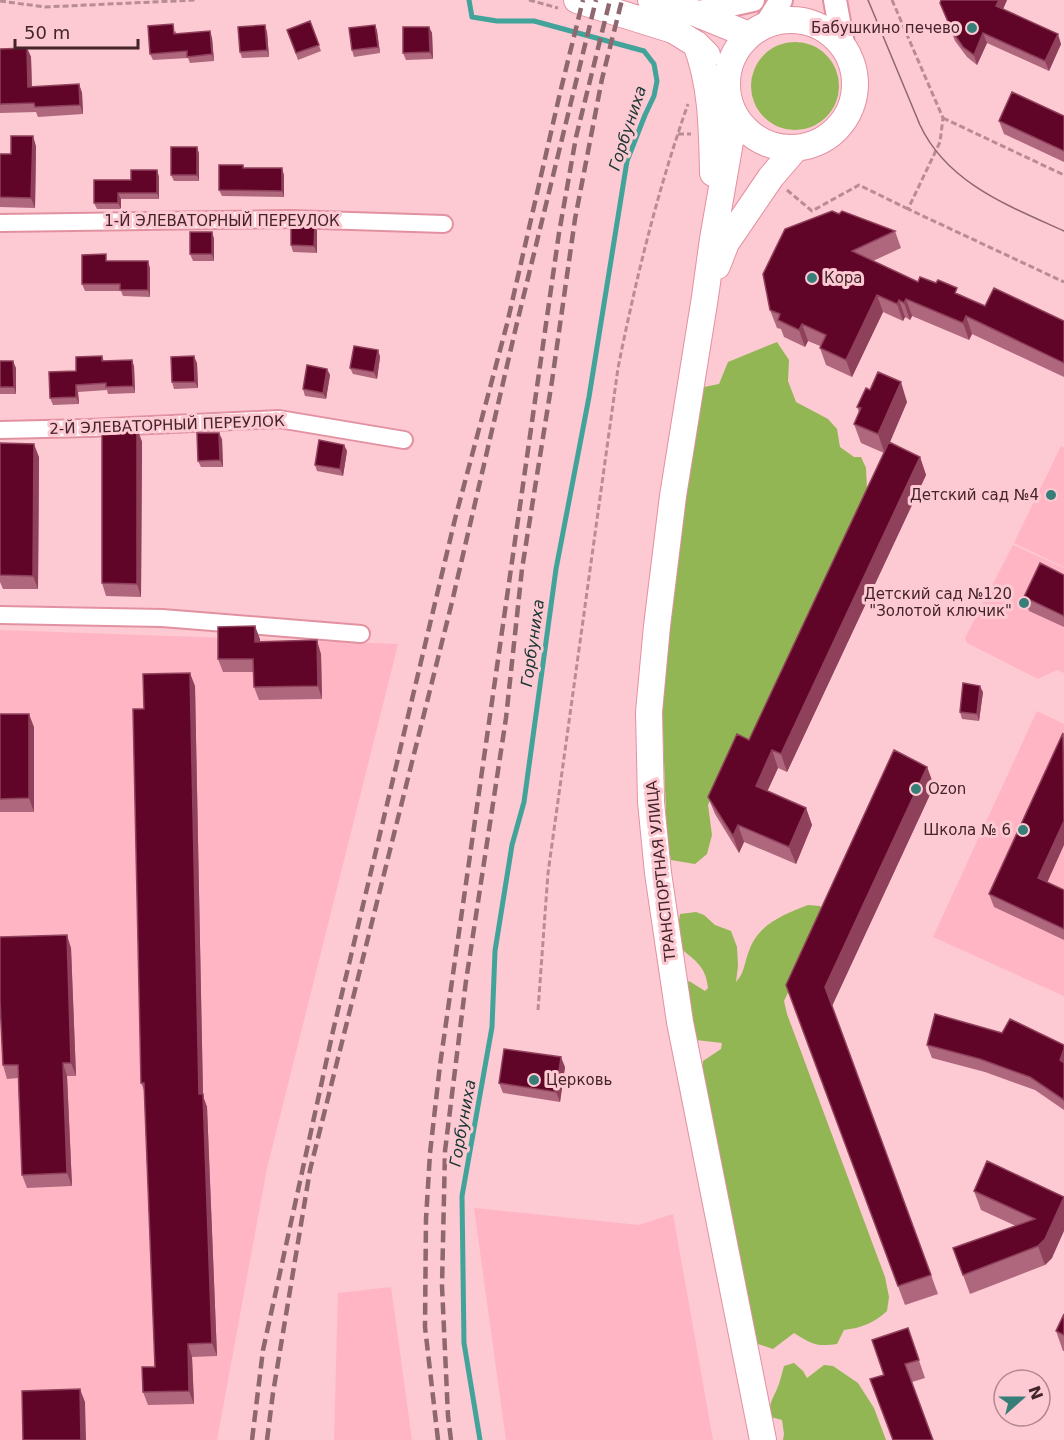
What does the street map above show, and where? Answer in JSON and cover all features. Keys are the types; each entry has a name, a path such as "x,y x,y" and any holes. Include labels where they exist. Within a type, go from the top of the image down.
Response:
{"main road":[{"path":"577,0 673,30 696,44 727,75"},
{"path":"651,0 757,29 786,19 807,21 827,30 843,44"},
{"path":"695,13 753,0"},
{"path":"781,0 757,29 738,46 727,75 727,94 733,112 744,128 758,140 776,147 795,149 827,138 842,124 852,107 856,87 855,72 843,44 835,0"},
{"path":"696,44 705,71 710,101 714,191 713,239"},
{"path":"705,297 733,112"},
{"path":"705,297 726,243 771,177 795,149"},
{"name":"ТРАНСПОРТНАЯ УЛИЦА","path":"705,297 673,496 657,626 649,712 651,802 658,873 680,1022 763,1440"}],"street":[{"name":"1-Й ЭЛЕВАТОРНЫЙ ПЕРЕУЛОК","path":"0,223 290,219 444,224"},
{"name":"2-Й ЭЛЕВАТОРНЫЙ ПЕРЕУЛОК","path":"0,430 101,428 279,419 405,440"},
{"path":"0,615 162,618 361,634"}],"path":[{"path":"0,0 45,7 196,0"},
{"path":"892,0 943,118 940,142 908,209 1064,282"},
{"path":"538,1010 548,873 618,368 634,290 674,144 689,102"},
{"path":"943,118 1064,175"}],"shaded area":[{"name":"Детский сад №4","path":"1061,446 1064,448 1064,567 1014,543"},
{"name":"Детский сад №120 \"Золотой ключик\"","path":"1013,545 1064,568 1064,673 1057,670 1038,679 967,643 965,638"},
{"path":"0,630 398,644 267,1168 217,1440 0,1440"},
{"name":"Школа № 6","path":"1037,711 1064,724 1064,996 933,937"},
{"path":"474,1208 639,1225 673,1214 713,1440 506,1440"},
{"path":"391,1287 412,1440 334,1440 338,1293"}],"green space":[{"path":"795,42 812,45 826,55 836,69 839,86 836,103 826,117 812,127 795,130 778,127 764,117 754,103 751,86 754,69 764,55 778,45"},
{"path":"777,342 789,360 788,381 796,402 828,419 837,429 840,447 854,457 861,457 866,468 867,490 750,744 732,750 708,805 712,835 707,854 695,864 671,860 667,840 661,706 699,395 704,387 719,384 728,362"},
{"path":"808,905 820,906 826,913 784,1001 885,1277 889,1297 887,1311 867,1324 844,1330 837,1344 814,1344 794,1333 773,1349 755,1343 701,1076 703,1061 721,1049 722,1043 696,1040 686,985 689,981 705,991 708,988 707,981 699,965 680,948 678,928 680,914 696,912 704,915 715,925 731,931 737,947 736,982 758,934 772,922"},
{"path":"794,1363 807,1378 824,1365 833,1366 858,1383 874,1408 886,1440 783,1440 782,1420 771,1417 770,1406 784,1366"}],"building":[{"path":"941,0 999,0 996,6 1058,34 1045,61 983,33 974,55 963,47 952,31 940,3"},
{"path":"310,21 319,45 296,53 287,30"},
{"path":"173,24 174,34 210,31 212,54 187,57 187,51 150,54 148,26"},
{"path":"265,25 267,50 240,52 238,27"},
{"path":"375,25 378,47 352,50 349,28"},
{"path":"403,27 429,27 430,52 403,53"},
{"path":"27,48 28,87 79,84 80,105 35,107 34,103 0,104 0,49"},
{"path":"1012,92 1064,116 1064,151 999,121"},
{"path":"11,136 33,136 31,198 0,197 0,154 11,154"},
{"path":"171,147 197,147 197,175 171,175"},
{"path":"219,165 243,165 243,168 282,168 282,191 219,190"},
{"path":"131,170 157,170 157,193 118,193 118,203 94,203 94,180 131,180"},
{"path":"832,211 839,214 842,211 895,231 852,251 918,282 920,277 936,283 938,280 957,288 955,293 985,306 994,288 1064,321 1064,363 966,316 963,323 906,299 904,303 899,300 897,304 877,295 846,360 820,348 826,335 802,324 799,330 778,320 780,314 770,310 763,274 785,229"},
{"path":"291,224 315,224 314,246 291,245"},
{"path":"190,232 212,232 212,254 190,254"},
{"path":"106,254 106,261 148,261 148,290 120,290 120,284 82,284 82,255"},
{"path":"354,346 378,350 374,372 350,368"},
{"path":"102,356 102,361 132,360 133,386 106,387 106,383 76,385 76,397 50,398 49,372 76,371 76,357"},
{"path":"194,356 195,382 172,382 171,357"},
{"path":"0,361 13,361 14,387 0,387"},
{"path":"307,365 327,369 323,393 303,389"},
{"path":"878,372 901,382 878,434 854,424 861,408 857,407 866,388 870,390"},
{"path":"102,428 137,428 137,584 102,583"},
{"path":"197,433 219,433 220,460 198,461"},
{"path":"319,440 344,445 340,469 315,465"},
{"path":"889,442 920,457 781,754 772,750 756,786 806,808 789,847 738,825 733,836 708,797 737,734 749,740"},
{"path":"0,443 34,444 33,576 0,575"},
{"path":"1040,563 1064,575 1064,616 1024,597"},
{"path":"255,626 255,642 317,640 318,686 254,687 253,659 218,659 218,627"},
{"path":"190,673 199,1094 203,1094 212,1343 188,1344 189,1391 143,1392 142,1367 155,1367 144,1083 141,1083 133,709 144,709 143,674"},
{"path":"963,683 980,686 977,714 960,712"},
{"path":"0,714 29,714 29,798 0,799"},
{"path":"1063,733 1064,821 1038,878 1064,890 1064,929 989,894"},
{"path":"894,750 927,767 825,987 931,1275 898,1286 786,985"},
{"path":"67,935 71,1063 63,1063 67,1173 22,1175 18,1065 3,1065 0,937"},
{"path":"935,1014 1002,1033 1010,1019 1064,1045 1060,1060 1064,1063 1064,1100 1030,1077 980,1059 927,1045"},
{"name":"Церковь","path":"504,1049 561,1057 556,1092 499,1083"},
{"path":"987,1161 1064,1197 1045,1239 1038,1246 963,1275 953,1248 1035,1219 974,1191"},
{"path":"1064,1314 1064,1335 1056,1331"},
{"path":"908,1328 919,1360 905,1364 933,1440 893,1440 870,1379 884,1375 872,1340"},
{"path":"80,1389 81,1440 23,1440 22,1391"}],"waterway":[{"name":"Горбуниха","path":"469,0 472,17 497,21 534,21 644,51 654,64 657,81 654,96 627,161 589,397 556,569 524,802 512,845 495,951 492,1027 462,1196 464,1343 480,1440"}],"tram line":[{"path":"868,0 920,125 946,163 1001,202 1064,231"}],"railway":[{"path":"252,1440 263,1350 333,1031 455,519 507,324 583,0"},
{"path":"267,1440 310,1170 452,602 596,0"},
{"path":"438,1440 425,1327 426,1219 430,1153 440,1065 559,233 576,137 610,0"},
{"path":"451,1440 442,1286 445,1151 466,981 506,718 522,569 575,219 602,79 622,0"}],"place":[{"name":"Бабушкино печево","path":"972,28"},
{"name":"Кора","path":"812,278"},
{"name":"Детский сад №4","path":"1051,495"},
{"name":"Детский сад №120 \"Золотой ключик\"","path":"1024,603"},
{"name":"Ozon","path":"916,789"},
{"name":"Школа № 6","path":"1023,830"},
{"name":"Церковь","path":"534,1080"}]}
